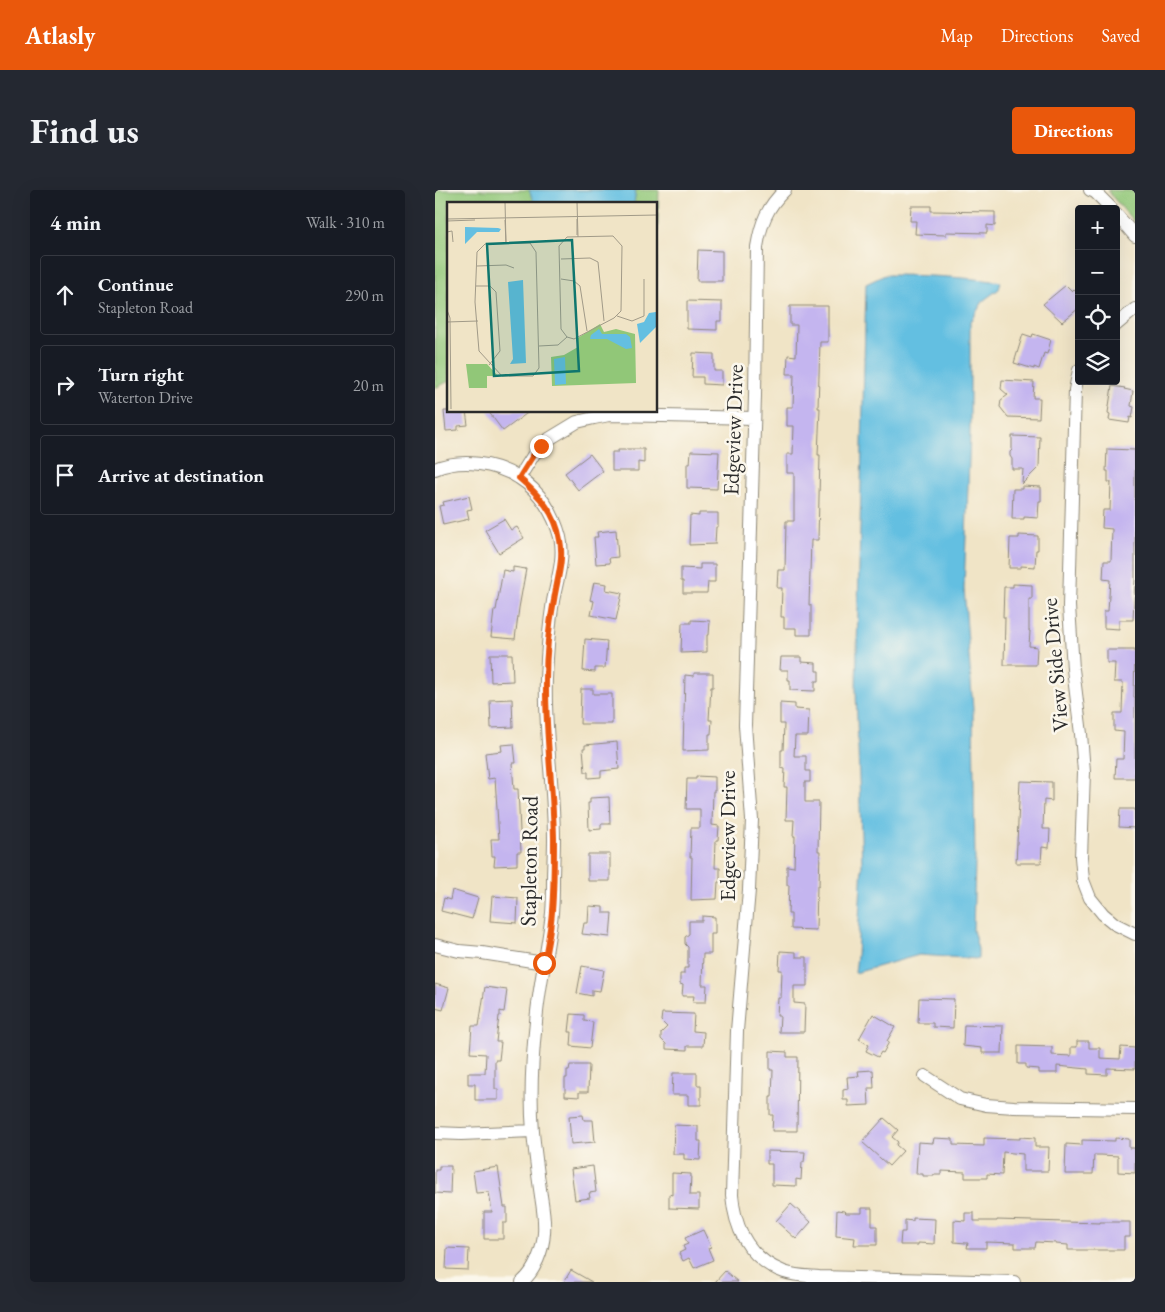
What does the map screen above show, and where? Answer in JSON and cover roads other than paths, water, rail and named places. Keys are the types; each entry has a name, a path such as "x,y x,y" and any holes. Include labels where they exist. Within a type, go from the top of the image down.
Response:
{"street":[{"name":"Edgeview Drive","path":"785,190 771,205 764,218 757,247 755,396 745,725 752,820 749,890 737,1031 733,1212 749,1247 770,1265 784,1272 800,1276 1014,1282"},
{"path":"1094,191 1108,205"},
{"path":"1120,219 1135,236"},
{"path":"1120,322 1135,309"},
{"name":"View Side Drive","path":"1076,385 1069,606 1070,644 1084,772 1081,857 1083,880 1091,898 1103,914 1115,924 1135,934"},
{"path":"519,478 534,454 549,439 577,422 609,415 754,418"},
{"name":"Stapleton Road","path":"435,469 457,463 487,465 519,478 545,503 553,517 560,540 559,573 551,614 546,678 547,737 554,839 552,911 536,1020 532,1085 533,1132 544,1218 544,1234 541,1250 535,1264 522,1282"},
{"path":"435,945 459,951 544,963"},
{"path":"925,1076 960,1099 986,1105 1135,1109"},
{"path":"435,1133 533,1132"}],"water":[{"path":"529,190 636,190 634,202 533,202"},
{"path":"885,275 914,275 1001,282 999,289 984,300 970,322 970,434 964,588 973,709 975,862 973,930 978,949 978,959 919,955 855,973 862,864 856,690 866,284"}]}
